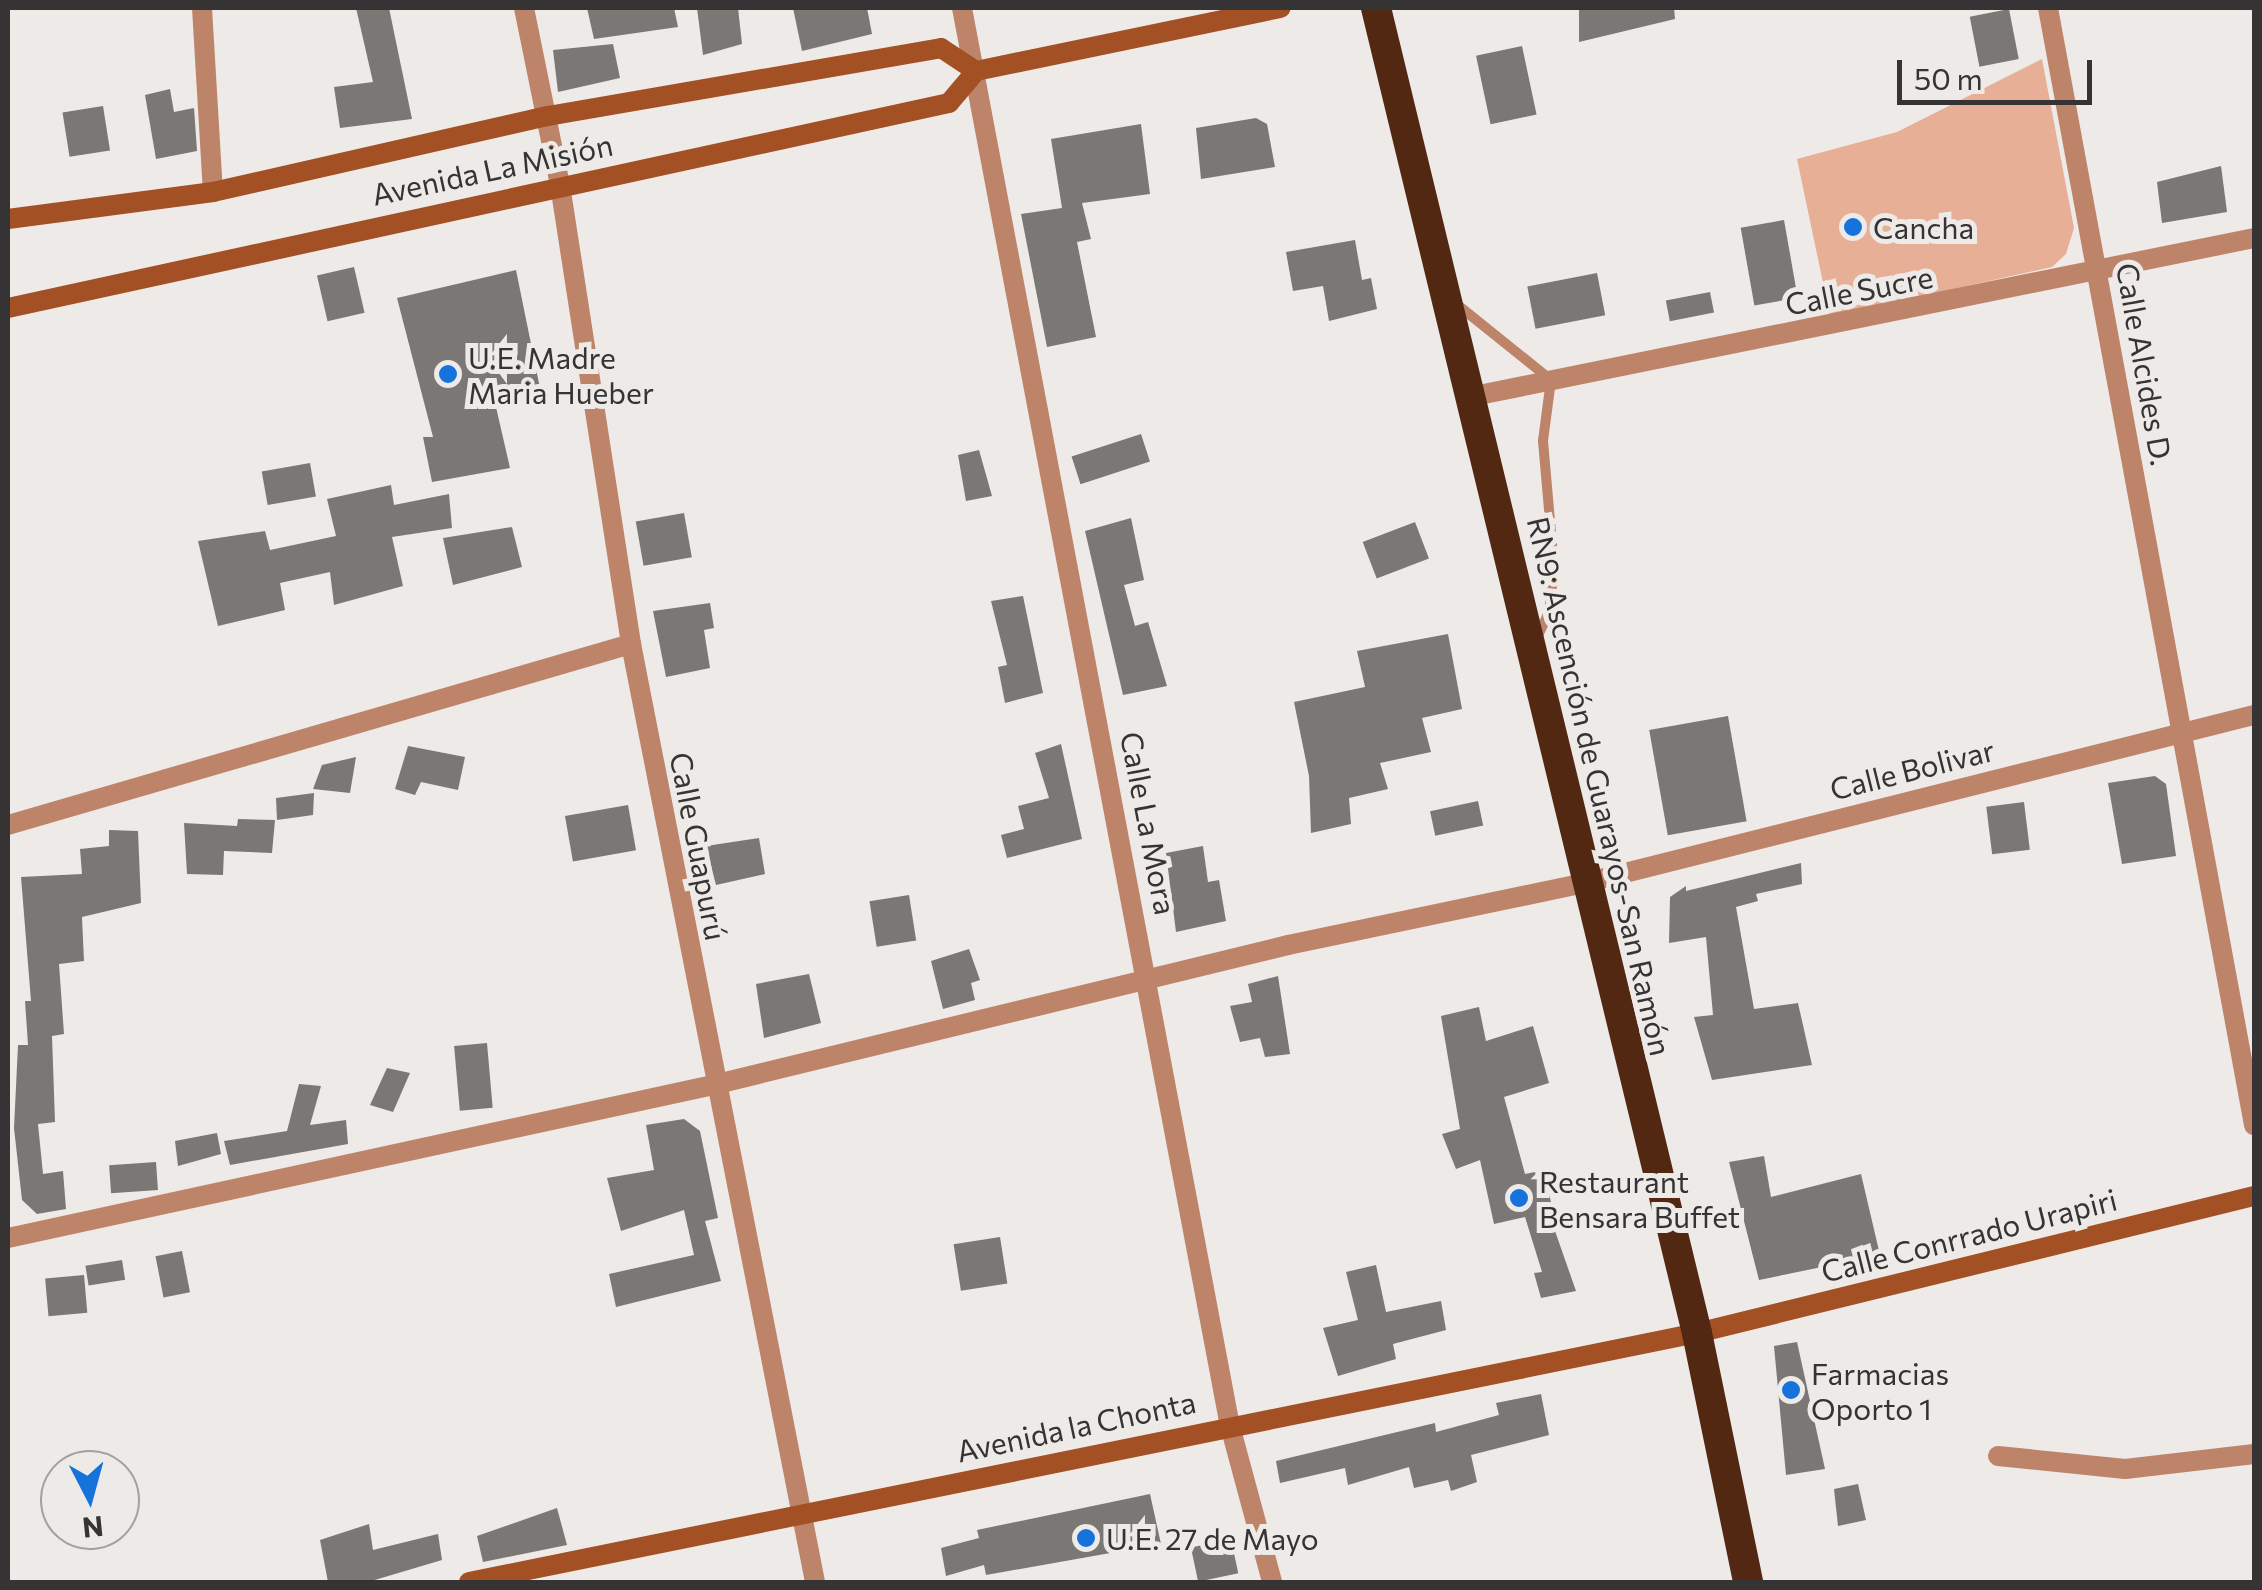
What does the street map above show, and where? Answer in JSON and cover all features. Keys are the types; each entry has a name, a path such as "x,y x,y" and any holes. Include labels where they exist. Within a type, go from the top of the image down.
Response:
{"highway":[{"name":"RN9: Ascención de Guarayos-San Ramón","path":"1376,8 1474,396 1530,655 1697,1333 1748,1582"}],"main road":[{"path":"976,72 1281,8"},
{"name":"Avenida La Misión","path":"8,219 213,192 548,116 941,48 976,72 949,103 8,308"},
{"name":"Calle Conrrado Urapiri","path":"1697,1333 2254,1196"},
{"name":"Avenida la Chonta","path":"469,1582 1697,1333"}],"street":[{"path":"202,8 213,192"},
{"name":"Calle Guapurú","path":"524,8 560,185 631,644 713,1085 815,1582"},
{"name":"Calle La Mora","path":"962,8 1230,1426 1272,1582"},
{"name":"Calle Alcides D.","path":"2048,8 2254,1124"},
{"name":"Calle Sucre","path":"1474,396 2098,274 2254,238"},
{"path":"8,824 631,644"},
{"name":"Calle Bolivar","path":"8,1238 713,1085 1147,979 1585,883 2254,714"},
{"path":"1998,1456 2126,1469 2254,1454"}],"lane":[{"path":"1450,298 1551,380 1543,441 1554,566 1549,612 1530,655"}],"shaded area":[{"path":"2042,59 2074,228 2066,254 2052,267 1830,316 1797,159 1897,132"}],"building":[{"path":"356,8 389,8 412,119 340,128 334,87 373,82"},
{"path":"587,8 674,8 678,27 594,39"},
{"path":"697,8 738,8 742,44 703,55"},
{"path":"793,8 867,8 872,34 802,51"},
{"path":"1579,8 1674,8 1675,19 1579,42"},
{"path":"2009,9 2019,59 1979,67 1970,17"},
{"path":"613,44 620,78 558,92 553,50"},
{"path":"1522,46 1537,114 1491,124 1476,56"},
{"path":"170,89 174,112 194,108 197,151 156,159 145,95"},
{"path":"103,106 110,150 70,157 63,112"},
{"path":"1256,118 1267,124 1275,167 1201,179 1196,128"},
{"path":"1141,124 1150,194 1082,203 1091,239 1077,242 1096,337 1047,347 1021,214 1062,208 1051,139"},
{"path":"2221,166 2227,212 2162,223 2157,182"},
{"path":"1784,220 1798,298 1754,305 1741,228"},
{"path":"1355,240 1362,280 1371,278 1377,309 1329,321 1323,286 1293,291 1286,252"},
{"path":"354,267 365,313 328,321 317,276"},
{"path":"516,270 542,398 496,407 510,468 432,482 423,437 433,437 397,298"},
{"path":"1597,273 1605,315 1536,329 1527,287"},
{"path":"1710,292 1714,313 1670,321 1666,301"},
{"path":"1141,434 1150,462 1081,484 1072,457"},
{"path":"979,450 992,496 966,501 958,455"},
{"path":"310,463 316,496 268,505 262,472"},
{"path":"391,485 394,505 449,494 452,528 392,537 403,586 334,605 330,572 280,583 285,610 218,626 198,541 265,531 270,550 336,536 327,499"},
{"path":"684,513 692,557 644,566 636,522"},
{"path":"1131,518 1144,580 1124,585 1135,626 1148,622 1167,686 1123,695 1085,531"},
{"path":"1415,522 1429,558 1377,578 1363,542"},
{"path":"512,527 522,567 453,585 443,538"},
{"path":"1023,596 1043,693 1005,703 998,667 1007,665 991,601"},
{"path":"710,603 714,628 704,630 710,668 666,677 653,611"},
{"path":"1448,634 1462,709 1422,718 1431,752 1380,763 1388,789 1349,798 1351,824 1311,833 1309,776 1294,702 1365,687 1357,651"},
{"path":"1728,716 1747,821 1668,835 1649,730"},
{"path":"1061,744 1082,839 1007,858 1001,835 1024,829 1018,806 1049,798 1035,753"},
{"path":"408,746 465,757 458,790 421,782 415,795 395,789"},
{"path":"356,757 350,793 313,789 322,765"},
{"path":"2155,776 2166,784 2176,856 2122,864 2108,783"},
{"path":"314,793 313,815 277,820 276,798"},
{"path":"1478,801 1483,825 1435,836 1430,811"},
{"path":"2024,802 2030,850 1992,854 1986,807"},
{"path":"628,805 636,850 573,861 565,816"},
{"path":"238,819 275,820 272,853 224,851 223,875 187,874 184,823 237,826"},
{"path":"109,830 138,831 141,903 82,917 84,961 59,964 64,1034 52,1036 55,1122 38,1124 43,1174 63,1171 66,1209 37,1214 22,1200 14,1128 18,1045 28,1045 25,1001 31,1001 21,877 82,874 80,849 109,846"},
{"path":"759,838 765,874 716,885 706,846"},
{"path":"1203,846 1208,882 1219,880 1226,921 1176,932 1166,853"},
{"path":"1801,863 1802,884 1756,894 1758,901 1736,907 1754,1009 1798,1003 1812,1065 1712,1080 1694,1017 1713,1015 1706,937 1669,943 1670,897 1686,886 1686,891"},
{"path":"909,895 916,940 877,947 869,901"},
{"path":"969,949 980,980 971,983 975,1000 943,1009 931,961"},
{"path":"809,974 821,1023 764,1038 756,984"},
{"path":"1278,976 1290,1054 1265,1057 1260,1038 1240,1042 1230,1006 1252,1002 1248,984"},
{"path":"1479,1007 1486,1041 1533,1026 1549,1083 1504,1097 1525,1174 1535,1172 1539,1187 1547,1186 1553,1210 1548,1211 1576,1291 1541,1298 1534,1273 1542,1272 1525,1217 1494,1224 1480,1160 1456,1169 1442,1134 1460,1129 1441,1016"},
{"path":"487,1043 493,1108 460,1111 454,1046"},
{"path":"387,1068 410,1073 393,1112 370,1105"},
{"path":"299,1084 321,1086 310,1125 346,1120 348,1144 230,1165 224,1141 287,1131"},
{"path":"684,1119 700,1131 718,1218 705,1221 721,1281 616,1307 609,1274 694,1255 684,1210 621,1231 607,1178 654,1170 646,1125"},
{"path":"217,1133 221,1154 178,1166 175,1141"},
{"path":"1764,1156 1771,1197 1861,1174 1880,1255 1759,1280 1729,1162"},
{"path":"156,1162 158,1190 111,1193 109,1165"},
{"path":"1000,1237 1007,1283 961,1291 954,1244"},
{"path":"182,1251 190,1292 164,1297 155,1256"},
{"path":"122,1260 125,1280 89,1286 85,1266"},
{"path":"1376,1265 1386,1312 1441,1301 1446,1330 1393,1344 1396,1359 1338,1376 1323,1328 1358,1320 1346,1272"},
{"path":"84,1275 87,1313 48,1316 45,1278"},
{"path":"1797,1342 1825,1469 1786,1475 1774,1346"},
{"path":"1541,1394 1549,1435 1471,1455 1477,1482 1451,1491 1448,1480 1414,1488 1409,1467 1348,1485 1345,1468 1280,1483 1276,1461 1435,1423 1436,1432 1499,1415 1496,1403"},
{"path":"1858,1484 1866,1520 1838,1526 1834,1489"},
{"path":"1150,1494 1161,1544 986,1575 984,1565 946,1576 941,1548 979,1538 977,1530"},
{"path":"557,1508 567,1545 483,1562 477,1536"},
{"path":"369,1524 373,1550 438,1534 442,1560 368,1582 328,1582 320,1540"},
{"path":"1231,1539 1238,1573 1198,1582 1191,1548"}],"place":[{"name":"Cancha","path":"1853,227"},
{"name":"U.E. Madre Maria Hueber","path":"448,374"},
{"name":"Restaurant Bensara Buffet","path":"1519,1198"},
{"name":"Farmacias Oporto 1","path":"1791,1390"},
{"name":"U.E. 27 de Mayo","path":"1086,1538"}]}
